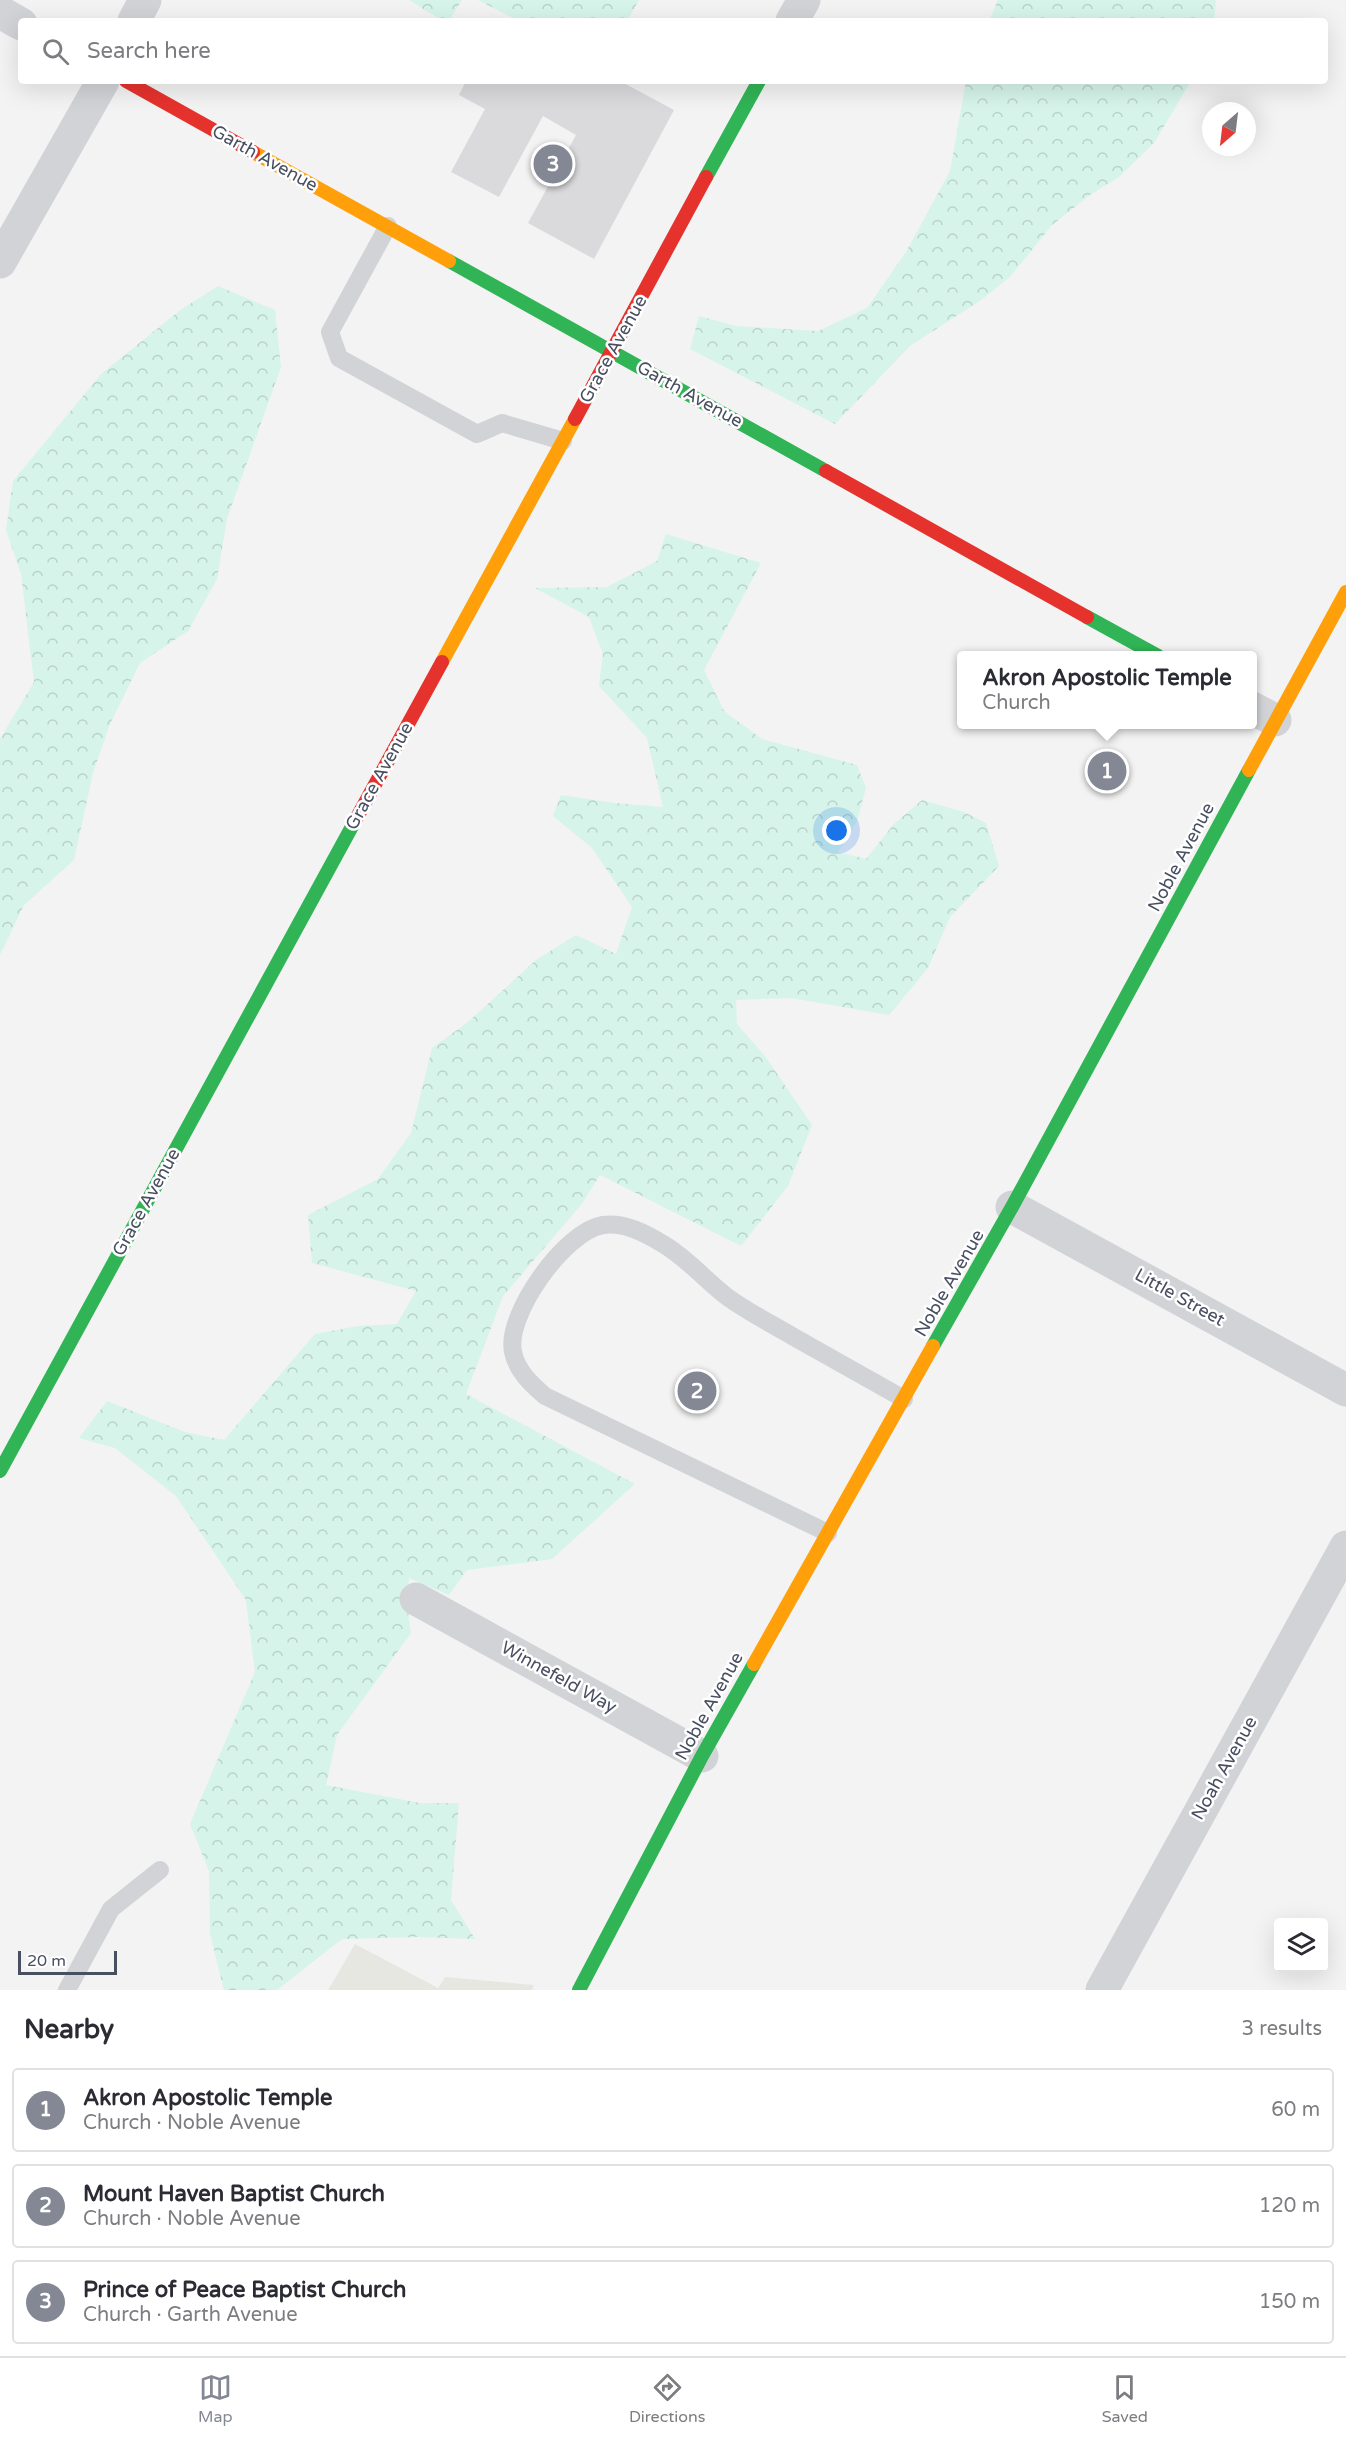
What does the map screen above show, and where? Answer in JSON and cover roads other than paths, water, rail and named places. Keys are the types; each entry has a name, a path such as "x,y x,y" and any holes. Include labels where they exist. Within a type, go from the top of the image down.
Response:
{"street":[{"path":"136,18 145,0"},
{"path":"794,18 804,0"},
{"path":"0,12 18,22"},
{"path":"0,262 101,84"},
{"name":"Garth Avenue","path":"131,84 1149,651"},
{"name":"Grace Avenue","path":"0,1471 757,84"},
{"name":"Noble Avenue","path":"1257,728 1346,592"},
{"name":"Noble Avenue","path":"579,1990 702,1756 1012,1207 1256,729"},
{"name":"Little Street","path":"1012,1207 1346,1389"},
{"name":"Noah Avenue","path":"1102,1990 1346,1547"},
{"name":"Winnefeld Way","path":"416,1599 702,1756"}],"lane":[{"path":"388,226 330,332 339,358 477,434 502,423 563,441"},
{"path":"828,1533 545,1396 526,1380 513,1352 516,1326 536,1281 561,1250 581,1235 601,1225 625,1225 661,1243 684,1258 725,1296 904,1399"},
{"path":"67,1990 111,1909 160,1870"}],"place":[{"name":"Prince of Peace Baptist Church","path":"553,164"},
{"name":"Akron Apostolic Temple","path":"1107,771"},
{"name":"Mount Haven Baptist Church","path":"697,1391"}]}
